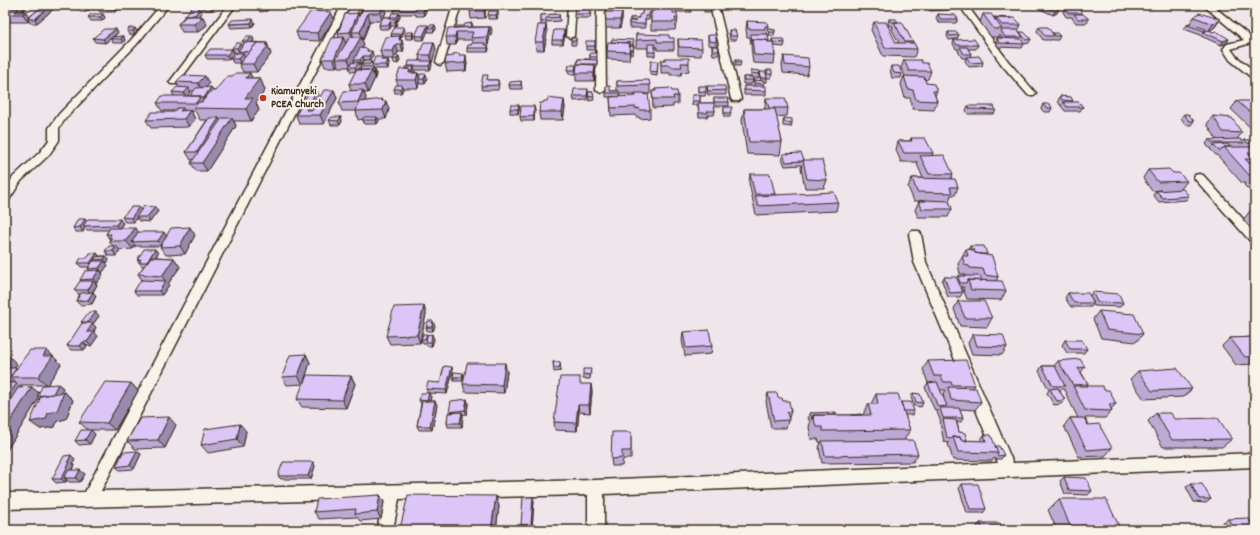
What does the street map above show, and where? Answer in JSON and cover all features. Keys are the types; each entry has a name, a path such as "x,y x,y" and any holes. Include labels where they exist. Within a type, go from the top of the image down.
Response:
{"street":[{"path":"5,197 17,180 44,154 54,140 54,128 62,116 134,42 165,5"},
{"path":"174,82 232,5"},
{"path":"89,499 346,5"},
{"path":"440,62 457,5"},
{"path":"570,36 572,5"},
{"path":"601,5 601,90"},
{"path":"714,5 736,99"},
{"path":"963,5 1005,63 1031,93"},
{"path":"1206,5 1248,40 1230,46 1227,49 1233,58 1255,76"},
{"path":"1199,177 1255,239"},
{"path":"915,234 920,262 1009,471"},
{"path":"5,501 596,487 1255,460"},
{"path":"596,487 596,530"},
{"path":"385,530 393,491"}],"building":[{"path":"44,5 51,5 35,19 27,19"},
{"path":"82,5 88,5 84,8 79,8"},
{"path":"101,5 117,5 113,8 98,8"},
{"path":"194,5 201,5 195,15 186,16 183,18"},
{"path":"260,5 266,5 265,8 258,8"},
{"path":"364,5 384,5 380,13 368,13 360,32 352,32"},
{"path":"472,5 484,5 484,11 470,11"},
{"path":"676,5 691,5 691,8 676,8"},
{"path":"703,5 710,5 711,8 704,8"},
{"path":"930,5 948,5 949,6 931,7"},
{"path":"1042,5 1051,5 1059,9 1055,11"},
{"path":"1064,5 1075,5 1077,7 1070,8 1078,8 1082,13 1068,13 1065,8 1067,8"},
{"path":"11,6 21,6 19,8 8,8"},
{"path":"425,6 423,12 416,12 416,10 394,10 395,7"},
{"path":"643,6 670,6 670,8 653,8 654,10 649,13 649,16 645,16 645,24 629,24 629,21 636,21 630,20 630,18 639,18 639,15 642,14"},
{"path":"575,7 590,9 590,14 574,14"},
{"path":"5,8 19,8 15,12 26,12 23,14 5,14"},
{"path":"653,8 673,8 673,13 677,13 678,18 675,18 676,22 651,22 651,11 654,11"},
{"path":"359,10 362,10 361,13 357,13"},
{"path":"311,11 331,12 317,33 296,32"},
{"path":"489,11 498,11 496,15 488,15"},
{"path":"605,12 622,12 620,20 606,20"},
{"path":"358,13 350,32 338,33 345,14"},
{"path":"392,13 399,13 397,17 390,17"},
{"path":"1199,13 1220,19 1213,24 1194,17"},
{"path":"91,14 103,14 100,17 88,17"},
{"path":"559,14 559,17 546,18 546,21 541,22 541,15"},
{"path":"938,14 955,15 958,19 940,19"},
{"path":"983,14 991,14 1002,29 994,29"},
{"path":"1074,14 1083,14 1089,19 1078,19"},
{"path":"186,16 203,17 194,24 178,24"},
{"path":"383,17 391,17 390,19 396,19 395,22 390,22 389,25 379,25"},
{"path":"996,18 1015,18 1021,25 1002,25"},
{"path":"253,19 251,23 229,24 232,20"},
{"path":"889,19 896,19 898,22 891,22"},
{"path":"747,21 767,22 768,26 765,26 765,29 748,29"},
{"path":"874,22 886,22 896,43 914,43 917,49 885,48"},
{"path":"894,22 902,22 913,42 905,42"},
{"path":"472,23 471,27 454,28 454,26 464,26 465,24"},
{"path":"1188,23 1206,29 1205,31 1187,25"},
{"path":"420,25 428,25 423,36 415,36"},
{"path":"430,25 435,25 433,28 428,28"},
{"path":"538,25 546,25 543,42 535,42"},
{"path":"395,27 404,27 400,34 391,34"},
{"path":"489,27 487,37 471,38 473,32 456,32 455,37 446,37 448,28"},
{"path":"1039,27 1048,27 1054,36 1045,36"},
{"path":"129,28 135,28 133,31 127,31"},
{"path":"104,29 116,29 103,39 93,38"},
{"path":"770,29 775,30 775,32 769,32"},
{"path":"554,30 564,30 563,40 552,40"},
{"path":"729,30 735,30 737,36 731,36"},
{"path":"1018,30 1023,37 1005,37 1001,31"},
{"path":"1209,30 1213,32 1216,31 1229,39 1223,41 1203,32"},
{"path":"407,32 413,32 412,35 405,35"},
{"path":"948,32 957,32 959,35 950,36"},
{"path":"1020,32 1024,32 1031,39 1026,40"},
{"path":"1053,33 1057,33 1060,36 1055,36"},
{"path":"636,34 669,35 669,38 674,38 674,42 657,42 657,39 636,40"},
{"path":"751,34 768,34 769,41 752,39 752,41"},
{"path":"708,35 716,35 716,42 709,41"},
{"path":"123,36 121,39 111,39 113,37"},
{"path":"247,36 252,36 248,41 242,41"},
{"path":"400,36 399,40 402,40 401,44 396,44 393,51 380,51 385,37"},
{"path":"344,37 334,59 322,59 332,38"},
{"path":"350,37 361,37 348,59 336,59"},
{"path":"571,38 576,38 576,41 571,41"},
{"path":"997,38 1021,39 1024,44 999,43"},
{"path":"612,39 633,40 633,45 629,45 630,43 611,42"},
{"path":"678,39 701,40 702,48 679,47"},
{"path":"752,39 773,42 775,56 754,55"},
{"path":"772,39 784,39 785,43 773,42"},
{"path":"974,39 978,45 957,45 954,40"},
{"path":"586,41 595,41 595,46 586,46"},
{"path":"245,42 257,43 249,52 238,51"},
{"path":"424,42 434,42 430,55 419,55"},
{"path":"608,42 630,43 629,52 607,51"},
{"path":"236,43 241,43 237,48 232,48"},
{"path":"257,43 267,43 265,45 268,46 253,64 239,64"},
{"path":"472,43 485,43 484,45 488,45 488,48 467,48 468,45 471,45"},
{"path":"648,44 655,44 655,52 648,52"},
{"path":"630,46 634,46 633,50 630,50"},
{"path":"712,46 718,46 719,51 713,51"},
{"path":"960,47 967,47 971,54 964,54"},
{"path":"360,48 368,49 367,51 372,51 369,56 363,56 360,60 354,60"},
{"path":"210,49 232,49 227,55 205,55"},
{"path":"236,53 243,53 238,59 231,59"},
{"path":"459,53 459,55 466,55 465,63 445,64 446,57"},
{"path":"590,53 597,53 597,57 590,57"},
{"path":"395,56 399,56 397,59 393,59"},
{"path":"784,56 808,58 809,67 785,65"},
{"path":"979,56 983,62 971,63 966,57"},
{"path":"375,57 383,57 381,60 388,60 386,65 372,65"},
{"path":"665,58 689,58 689,63 681,63 682,67 661,65 661,60 665,60"},
{"path":"578,59 597,60 597,64 577,64"},
{"path":"904,60 921,60 922,63 927,63 931,71 909,71"},
{"path":"363,61 371,61 370,64 362,64"},
{"path":"409,61 431,61 429,66 408,66"},
{"path":"651,61 658,61 657,72 650,71"},
{"path":"359,62 355,67 349,67 351,63"},
{"path":"577,64 595,65 594,73 576,73"},
{"path":"569,65 576,65 575,70 568,70"},
{"path":"891,66 899,66 902,74 894,73"},
{"path":"361,67 373,67 372,70 360,70"},
{"path":"406,67 414,67 412,72 410,72 410,69 405,69"},
{"path":"400,69 410,69 409,73 418,73 416,80 396,80"},
{"path":"356,70 372,70 365,84 349,84"},
{"path":"751,70 760,71 760,74 751,73"},
{"path":"767,70 772,70 772,74 767,74"},
{"path":"760,72 766,72 767,78 761,78"},
{"path":"236,73 250,73 246,78 260,78 245,98 253,98 246,109 193,108 199,102 202,102 211,91 215,91 227,76 232,76"},
{"path":"420,74 426,74 424,79 419,79"},
{"path":"183,75 205,76 198,83 176,82"},
{"path":"483,75 488,75 487,80 498,80 498,85 481,86"},
{"path":"904,76 924,77 926,83 934,84 937,91 933,91 937,101 916,100 913,90 908,89"},
{"path":"743,77 752,77 753,80 744,80"},
{"path":"649,80 650,85 617,86 617,81"},
{"path":"754,80 764,81 764,84 754,83"},
{"path":"521,81 521,85 509,85 510,82"},
{"path":"396,85 402,85 400,89 394,89"},
{"path":"606,86 610,86 610,91 619,91 620,93 606,93"},
{"path":"698,86 706,86 706,92 698,91"},
{"path":"707,86 725,86 726,90 708,91"},
{"path":"744,86 766,86 766,91 744,90"},
{"path":"177,87 189,88 184,93 172,92"},
{"path":"211,87 204,98 201,96 190,96 196,88"},
{"path":"671,88 672,91 677,91 678,96 673,96 674,99 653,99 652,91 656,91 655,89"},
{"path":"574,89 588,89 587,96 573,96"},
{"path":"310,90 317,90 306,110 313,110 324,90 334,90 320,115 296,115"},
{"path":"363,90 358,102 339,103 344,91"},
{"path":"588,92 593,92 594,96 589,97"},
{"path":"635,93 645,93 645,95 648,94 650,110 640,110 639,108 636,109 636,107 611,108 610,97 636,96"},
{"path":"692,95 700,95 700,101 692,101"},
{"path":"162,96 201,96 196,103 157,103"},
{"path":"1060,96 1071,97 1073,101 1062,100"},
{"path":"548,98 564,100 562,112 539,112 540,103 547,101"},
{"path":"714,98 728,98 729,102 714,102"},
{"path":"766,98 785,98 788,108 769,108"},
{"path":"382,99 382,101 386,101 383,110 356,111 359,102"},
{"path":"1237,101 1249,101 1255,106 1255,117"},
{"path":"1063,102 1079,102 1083,107 1067,107"},
{"path":"698,103 714,103 715,111 699,113"},
{"path":"1043,104 1050,104 1052,108 1046,108"},
{"path":"511,105 519,105 518,109 510,109"},
{"path":"521,106 534,106 534,116 520,117"},
{"path":"968,106 994,106 996,110 970,109"},
{"path":"724,107 732,107 730,113 724,113"},
{"path":"177,108 183,108 180,111 190,110 184,119 146,120 152,112 174,112"},
{"path":"744,109 775,109 782,142 749,142"},
{"path":"1184,114 1188,114 1194,121 1189,121"},
{"path":"1213,116 1232,118 1242,133 1223,132"},
{"path":"332,117 341,117 338,121 329,120"},
{"path":"364,117 377,117 376,120 362,120"},
{"path":"209,118 219,118 197,152 186,152"},
{"path":"222,118 232,118 202,163 191,163"},
{"path":"784,118 792,119 792,123 784,122"},
{"path":"911,138 925,138 933,153 904,153 898,141 912,141"},
{"path":"1240,139 1244,143 1213,143 1209,140"},
{"path":"1244,140 1254,140 1255,143 1247,143"},
{"path":"1228,144 1230,147 1224,147 1220,151 1213,145"},
{"path":"1224,147 1255,147 1255,153 1248,153 1253,159 1245,159 1255,169 1255,175 1249,175"},
{"path":"801,153 804,160 803,161 786,162 783,154"},
{"path":"944,155 953,174 929,174 920,156"},
{"path":"803,160 822,160 827,180 807,179"},
{"path":"1169,169 1173,173 1179,173 1187,181 1158,182 1148,170"},
{"path":"750,174 770,174 775,194 755,194"},
{"path":"912,178 955,179 958,187 950,187 952,193 917,192"},
{"path":"1183,189 1189,196 1163,198 1156,191"},
{"path":"834,192 838,202 758,206 755,196"},
{"path":"925,200 949,201 952,209 922,209 919,201 926,201"},
{"path":"144,206 155,207 147,217 136,217"},
{"path":"131,207 139,207 131,218 122,217"},
{"path":"1250,211 1255,211 1255,216"},
{"path":"78,219 85,219 80,227 73,228"},
{"path":"88,219 120,219 116,225 83,226"},
{"path":"190,227 180,246 160,247 171,228"},
{"path":"110,228 135,228 126,241 109,241 112,238 109,238 111,234 106,234"},
{"path":"138,232 164,232 158,241 132,242"},
{"path":"109,246 116,246 113,251 105,251"},
{"path":"970,246 984,246 987,254 975,253"},
{"path":"144,249 155,249 147,262 139,262 141,259 137,260"},
{"path":"966,249 974,250 975,253 992,256 998,277 985,275 983,269 970,268 969,266 965,265 962,256 968,256"},
{"path":"90,253 97,253 90,263 78,263 81,258 87,258"},
{"path":"106,256 104,259 94,260 96,257"},
{"path":"151,257 174,258 162,276 138,274"},
{"path":"93,261 104,261 99,268 88,269"},
{"path":"99,270 93,279 80,280 85,271"},
{"path":"958,276 980,276 982,281 968,280 966,283 960,283"},
{"path":"944,277 956,277 963,292 950,293"},
{"path":"141,280 166,281 159,291 134,291"},
{"path":"968,280 1002,281 1006,291 971,290"},
{"path":"80,281 93,281 88,290 74,290"},
{"path":"93,292 88,300 76,301 81,293"},
{"path":"1092,292 1119,294 1123,303 1097,302"},
{"path":"1068,293 1088,293 1094,303 1074,303"},
{"path":"958,301 984,301 992,318 965,318"},
{"path":"424,306 417,335 386,336 394,307"},
{"path":"1099,311 1134,314 1143,334 1107,330"},
{"path":"89,312 96,312 88,322 81,322"},
{"path":"428,321 433,321 432,327 426,327"},
{"path":"82,323 93,323 87,332 94,332 87,342 83,342 80,346 67,346"},
{"path":"709,330 712,346 686,348 683,332"},
{"path":"423,334 427,334 425,339 421,339"},
{"path":"432,334 431,342 426,342 427,335"},
{"path":"973,334 1003,335 1007,347 977,346"},
{"path":"1255,337 1255,356 1245,357 1230,338"},
{"path":"1065,340 1082,340 1087,349 1070,349"},
{"path":"30,350 47,350 43,356 53,356 38,377 10,377"},
{"path":"306,354 298,376 282,377 290,355"},
{"path":"1080,359 1085,367 1078,368 1088,384 1073,385 1058,361"},
{"path":"966,360 975,385 952,385 951,382 944,382 941,376 934,376 928,361"},
{"path":"553,362 560,362 560,367 554,368"},
{"path":"467,363 505,363 502,385 463,384"},
{"path":"444,366 452,367 446,390 426,389 428,382 440,383"},
{"path":"1042,366 1055,366 1065,386 1053,386"},
{"path":"10,368 17,368 10,377 13,380 11,383 5,383 5,374"},
{"path":"1177,368 1192,389 1152,391 1138,371"},
{"path":"583,369 591,369 590,375 583,374"},
{"path":"454,372 463,373 462,377 453,377"},
{"path":"307,375 351,376 342,400 297,399"},
{"path":"560,377 580,377 580,384 591,384 589,405 578,405 576,423 554,422"},
{"path":"105,382 131,383 107,423 79,422"},
{"path":"937,382 947,406 938,407 928,383"},
{"path":"5,383 17,383 5,400"},
{"path":"58,384 53,394 37,396 43,385"},
{"path":"1073,386 1103,386 1104,390 1109,390 1116,404 1109,404 1112,411 1085,410"},
{"path":"32,387 5,430 5,408 18,388"},
{"path":"948,387 976,388 981,402 951,400"},
{"path":"1058,388 1065,400 1057,401 1050,389"},
{"path":"64,392 57,411 48,413 46,419 30,422 41,396"},
{"path":"421,393 429,393 427,401 419,400"},
{"path":"768,393 777,393 778,398 782,398 783,401 789,401 791,411 787,412 789,420 774,421"},
{"path":"913,393 920,394 923,403 916,402"},
{"path":"876,394 898,394 910,430 823,431 822,427 816,427 813,415 871,415 868,404 878,404"},
{"path":"467,399 465,410 449,412 451,401"},
{"path":"422,401 435,401 430,426 417,426"},
{"path":"901,402 911,402 914,411 904,411"},
{"path":"940,408 959,408 963,418 943,418"},
{"path":"462,412 460,423 447,423 448,413"},
{"path":"836,412 837,415 813,415 812,420 810,413"},
{"path":"1156,413 1171,413 1174,419 1218,418 1232,439 1172,440"},
{"path":"169,417 158,440 127,441 140,418"},
{"path":"1070,418 1084,418 1088,425 1099,424 1112,448 1087,450"},
{"path":"943,419 956,420 959,432 965,433 967,441 961,440 960,437 953,437 951,439 947,438"},
{"path":"240,424 237,439 201,445 205,429"},
{"path":"81,430 91,430 85,440 75,441"},
{"path":"612,432 631,432 631,451 622,451 622,458 611,459"},
{"path":"984,435 991,435 998,453 958,452 953,437 960,437 961,440 986,441"},
{"path":"913,440 918,454 825,456 822,441"},
{"path":"995,446 999,446 1004,455 998,456"},
{"path":"137,451 130,465 116,467 123,452"},
{"path":"71,455 68,462 70,462 61,479 52,479 64,456"},
{"path":"283,462 313,462 308,476 278,476"},
{"path":"69,470 80,470 76,478 64,478"},
{"path":"1064,477 1086,478 1092,491 1069,490"},
{"path":"962,484 978,484 986,509 970,509"},
{"path":"1191,484 1202,484 1211,499 1199,499"},
{"path":"380,495 377,512 355,514 356,509 314,512 317,499"},
{"path":"408,495 496,496 491,530 400,529"},
{"path":"523,497 533,497 531,525 521,525"},
{"path":"1059,499 1106,499 1121,530 1090,530 1087,525 1070,526"},
{"path":"1248,518 1252,524 1255,524 1255,530 1235,530 1228,519"},
{"path":"980,523 1000,523 1003,530 983,530"}],"place":[{"name":"Kiamunyeki PCEA Church","path":"263,98"}]}
